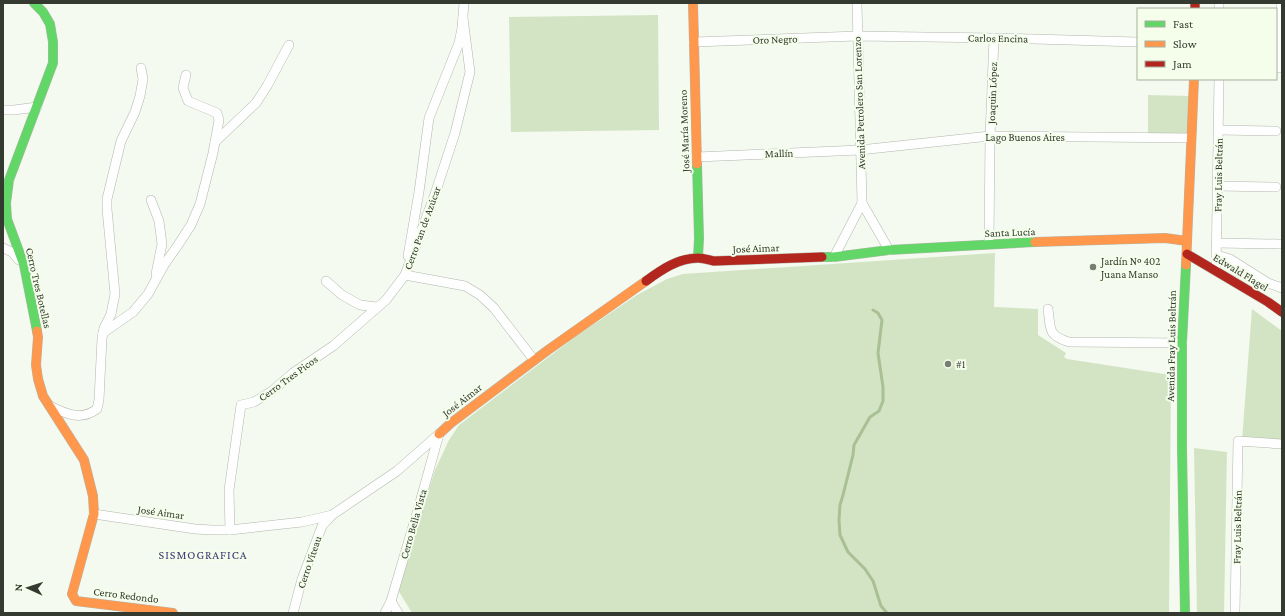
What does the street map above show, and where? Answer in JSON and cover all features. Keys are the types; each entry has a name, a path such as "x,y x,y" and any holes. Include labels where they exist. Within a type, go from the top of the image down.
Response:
{"street":[{"name":"Cerro Tres Botellas","path":"34,3 43,12 50,24 53,42 53,63 9,180 6,203 7,219 24,265 38,337 36,365 43,396 84,460 93,496 94,514 72,594 76,601"},
{"name":"Cerro Pan de Azúcar","path":"405,275 419,192 429,118 459,43 464,3"},
{"name":"José María Moreno","path":"693,3 700,238 698,258"},
{"name":"Avenida Petrolero San Lorenzo","path":"857,3 862,203 889,250"},
{"path":"1278,68 1280,3"},
{"name":"Cerro Pan de Azúcar","path":"405,275 435,194 455,133 469,79 470,72 462,18"},
{"name":"Oro Negro","path":"694,42 857,36"},
{"name":"Carlos Encina","path":"857,36 1137,42"},
{"name":"Joaquin López","path":"989,244 990,136 994,38"},
{"path":"215,142 256,103 289,45"},
{"path":"49,405 67,414 80,416 91,413 97,409 99,400 103,333 115,294 107,199 121,141 136,112 143,79 141,68"},
{"path":"103,333 133,312 148,294 154,281 191,225 200,204 219,120 216,114 188,100 184,88 186,75"},
{"name":"Avenida Fray Luis Beltrán","path":"1185,613 1182,343 1194,80"},
{"name":"Fray Luis Beltrán","path":"1216,271 1218,243 1220,80"},
{"path":"3,110 37,107"},
{"path":"1219,130 1276,131"},
{"name":"Lago Buenos Aires","path":"860,150 990,136 1191,138"},
{"name":"Mallín","path":"697,157 860,150"},
{"path":"3,191 9,180"},
{"path":"1218,186 1276,187"},
{"path":"151,200 159,221 162,244 154,281"},
{"name":"Avenida Petrolero San Lorenzo","path":"834,257 862,203"},
{"name":"Santa Lucía","path":"834,257 889,250 989,244 1165,238 1187,240"},
{"path":"1218,243 1279,244"},
{"path":"3,248 12,252 24,265"},
{"name":"Edwald Flagel","path":"1186,254 1282,312"},
{"name":"Edwald Flagel","path":"1217,255 1230,259 1268,283 1282,288"},
{"name":"José Aimar","path":"94,514 195,529 230,530 302,522 332,515 397,471 451,423 534,360 666,267 680,261 698,258 714,262 834,257"},
{"path":"405,275 464,286 480,294 494,308 534,360"},
{"name":"Cerro Tres Picos","path":"230,530 229,490 241,405 254,402 272,391 294,373 333,346 386,300 405,275"},
{"path":"326,281 342,295 360,304 377,307"},
{"path":"1048,309 1051,332 1058,338 1069,342 1182,343"},
{"name":"Cerro Bella Vista","path":"385,613 391,601 439,434"},
{"name":"Fray Luis Beltrán","path":"1235,613 1238,441 1282,444"},
{"name":"Cerro Viteau","path":"293,613 302,579 322,526 332,515"},
{"name":"Cerro Redondo","path":"76,601 107,609 173,613"},
{"path":"391,601 398,613"}],"green space":[{"path":"658,15 659,130 511,132 509,17"},
{"path":"1148,95 1190,96 1188,136 1148,133"},
{"path":"995,253 994,307 1038,309 1038,335 1066,353 1064,357 1067,359 1171,375 1169,613 412,613 398,590 435,470 449,440 459,425 575,337 637,295 667,279 683,274"},
{"path":"1252,309 1282,331 1282,441 1242,440"},
{"path":"1194,448 1227,452 1224,613 1197,613"}],"waterway":[{"path":"873,310 878,313 882,320 878,353 883,387 883,401 879,411 870,417 854,445 853,455 840,505 839,520 840,535 848,552 865,569 873,581 881,606 887,613"}],"traffic: fast":[{"path":"34,3 43,12 50,24 53,42 53,63 9,180 6,203 7,219 24,265 37,331"},
{"path":"697,164 699,238 698,258"},
{"path":"822,257 834,257 889,250 1035,242"},
{"path":"1185,613 1182,343 1186,265"}],"traffic: slow":[{"path":"693,3 697,164"},
{"path":"1186,265 1194,80"},
{"path":"1035,242 1165,238 1187,241"},
{"path":"439,434 451,423 548,350 646,281"},
{"path":"37,331 36,365 43,396 84,460 93,496 94,514 72,594 76,601 173,613"}],"traffic: jam":[{"path":"1195,3 1195,8"},
{"path":"1187,254 1268,302 1282,312"},
{"path":"646,281 670,265 691,259 700,258 714,261 822,257"}],"place":[{"name":"Jardín Nº 402 Juana Manso","path":"1093,267"},
{"name":"#1","path":"948,364"}],"district":[{"name":"SISMOGRAFICA","path":"203,555"}]}
